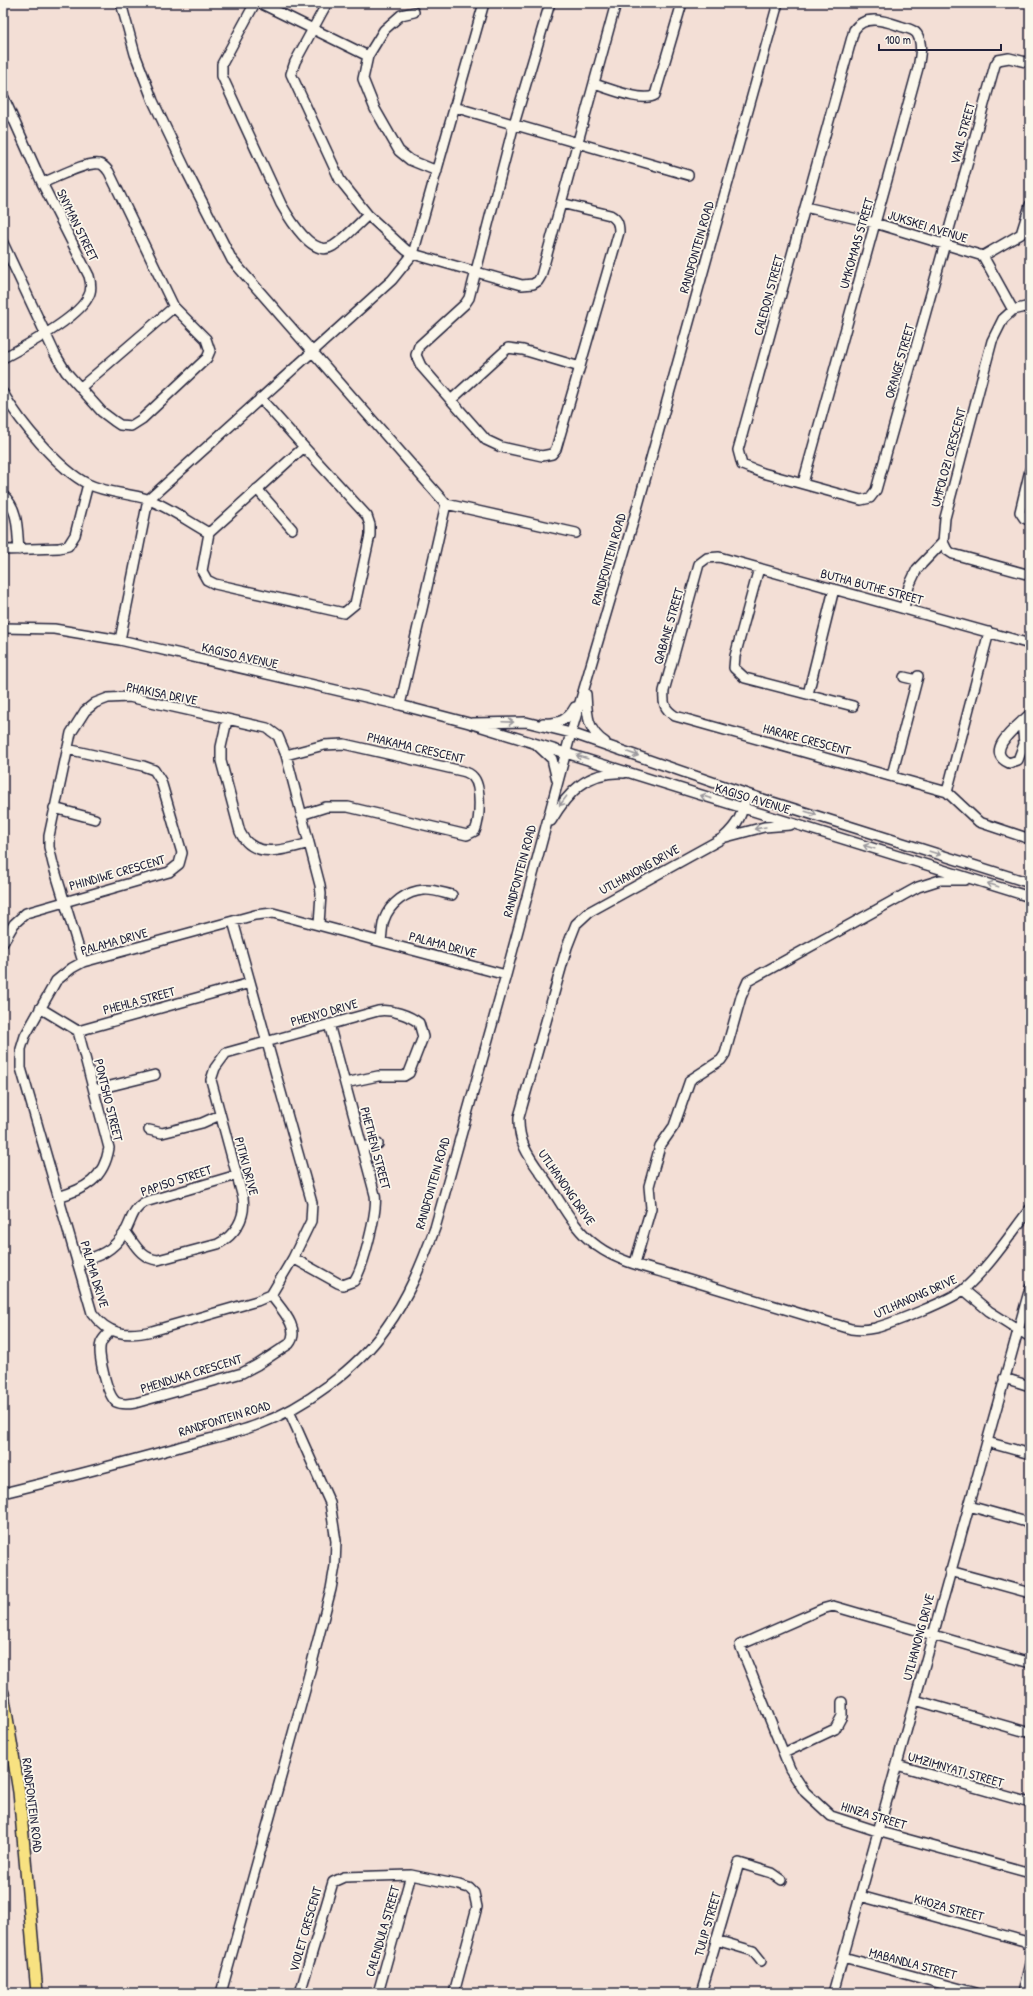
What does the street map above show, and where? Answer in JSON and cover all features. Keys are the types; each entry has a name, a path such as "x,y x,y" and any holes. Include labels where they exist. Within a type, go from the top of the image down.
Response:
{"main road":[{"name":"RANDFONTEIN ROAD","path":"3,1693 20,1799 37,1993"}],"street":[{"path":"121,3 135,54 153,101 228,253 249,280 446,504 576,533"},
{"path":"255,3 222,64 222,76 281,204 302,234 317,247 328,248 333,246 368,215"},
{"path":"260,3 368,56"},
{"path":"327,3 295,62 291,74 340,180 368,215 391,238 413,254 476,273 528,286 538,281 541,276 616,3"},
{"path":"120,640 148,500 216,440 312,350 392,280 413,254 484,3"},
{"path":"550,3 514,124 469,298 465,304 419,346 416,351 417,359 421,366 491,444 548,456 555,452 556,449 619,232 619,225 616,218 610,215 561,204"},
{"path":"594,84 642,98 652,98 658,90 682,3"},
{"name":"RANDFONTEIN ROAD","path":"3,1493 109,1467 257,1425 289,1411 325,1388 370,1347 385,1329 407,1293 418,1271 434,1228 506,975 570,733 585,689 638,505 778,3"},
{"path":"414,12 401,15 384,30 368,56 363,79 374,109 393,143 404,156 437,171"},
{"name":"CALEDON STREET","path":"877,484 870,498 861,500 746,467 742,465 739,459 738,450 854,30 861,22 871,20 894,24"},
{"name":"UMKOMAAS STREET","path":"803,483 918,68 921,52 916,32 894,24"},
{"name":"VAAL STREET","path":"945,244 995,65 998,60 1009,58 1030,63"},
{"path":"3,97 42,183"},
{"path":"454,107 688,176"},
{"name":"SNYMAN STREET","path":"3,358 46,334 83,304 88,298 91,288 88,276 42,183 87,165 98,164 105,166 174,307 206,339 210,351 207,358 142,419 131,426 120,425 114,422 80,388"},
{"path":"1030,205 1026,235 983,256 1013,310 1030,306"},
{"name":"JUKSKEI AVENUE","path":"805,206 874,223 983,256"},
{"path":"3,243 46,334 66,372 80,388 174,307"},
{"name":"ORANGE STREET","path":"877,484 945,244"},
{"name":"UMFOLOZI CRESCENT","path":"942,542 945,518 953,485 992,341 1003,319 1013,310"},
{"path":"451,400 508,348 523,350 580,368"},
{"path":"3,393 19,417 52,455 88,484 148,500 209,533"},
{"path":"260,398 367,516 370,525 367,550 355,604 344,614 215,584 207,580 202,571 209,533 304,447"},
{"path":"1030,470 1020,512 1024,518 1030,521"},
{"path":"3,550 59,548 68,546 75,535 88,484"},
{"path":"257,489 292,529"},
{"path":"3,495 12,505 15,512 19,550"},
{"path":"400,705 446,504"},
{"path":"904,608 910,586 917,569 942,542 947,550 953,554 1030,575"},
{"name":"BUTHA BUTHE STREET","path":"707,558 719,557 1030,644"},
{"name":"QABANE STREET","path":"664,705 664,691 699,564 707,558"},
{"path":"759,568 734,656 734,668 745,678 853,706"},
{"path":"808,694 834,589"},
{"name":"KAGISO AVENUE","path":"3,628 54,630 120,640 400,705 469,723 1030,897"},
{"path":"989,632 947,792 979,822 1030,839"},
{"path":"892,775 918,678 904,676"},
{"path":"526,722 550,724 562,721 572,712 585,689"},
{"path":"585,689 587,713 592,730 599,738 615,748"},
{"name":"PHAKISA DRIVE","path":"83,962 49,847 49,836 71,733 85,711 95,703 108,698 129,697 259,726 273,731 281,741 286,756 322,894 319,924"},
{"name":"HARARE CRESCENT","path":"664,705 668,712 675,716 892,775 947,792"},
{"path":"1022,721 1030,714"},
{"path":"228,720 221,747 221,761 242,837 251,845 277,852 309,843"},
{"name":"KAGISO AVENUE","path":"469,723 526,722 570,733 747,794 1030,883"},
{"path":"533,742 552,759 557,783"},
{"name":"PHAKAMA CRESCENT","path":"286,756 324,745 344,744 462,771 473,776 477,785 479,820 475,832 467,835 348,807 326,807 301,815"},
{"name":"PHINDIWE CRESCENT","path":"3,943 14,924 22,915 64,901 169,872 179,864 182,853 161,781 154,770 143,766 67,749"},
{"path":"545,831 563,801 582,784 602,774 635,774"},
{"name":"UTLHANONG DRIVE","path":"747,794 736,825 723,838 589,912 576,924 567,948 519,1117 520,1140 577,1226 598,1247 607,1253 635,1263 851,1329 862,1330 875,1328 912,1314 964,1290 1030,1209"},
{"path":"54,808 95,819"},
{"path":"723,838 764,827 797,825"},
{"path":"635,1263 651,1208 649,1186 660,1146 674,1126 690,1080 721,1060 725,1054 741,997 748,981 912,890 940,880 978,881"},
{"path":"381,941 384,920 389,910 401,898 413,892 425,889 452,894"},
{"name":"PALAMA DRIVE","path":"271,1295 257,1301 136,1335 124,1334 111,1330 92,1313 25,1086 20,1060 25,1036 56,981 83,962 233,921 273,913 506,975"},
{"path":"233,921 313,1209 309,1226 293,1258 271,1295"},
{"name":"PHEHLA STREET","path":"78,1031 250,983"},
{"path":"40,1008 78,1031"},
{"name":"PHENYO DRIVE","path":"226,1053 383,1010 415,1020 419,1023 423,1032 416,1057 409,1074 404,1076 368,1077 345,1083"},
{"name":"PHETHENI STREET","path":"293,1258 343,1285 354,1281 357,1277 376,1207 375,1195 363,1147 329,1024"},
{"name":"PONTSHO STREET","path":"58,1197 78,1191 92,1182 97,1176 108,1154 108,1140 78,1031"},
{"name":"PITIKI DRIVE","path":"125,1231 144,1256 151,1260 164,1260 218,1244 231,1236 244,1212 243,1198 211,1080 215,1068 226,1053"},
{"path":"94,1090 155,1075"},
{"path":"149,1130 162,1133 202,1123 220,1115"},
{"path":"363,1147 378,1144"},
{"name":"PAPISO STREET","path":"77,1263 107,1252 125,1231 135,1209 145,1202 237,1175"},
{"name":"UTLHANONG DRIVE","path":"833,1993 877,1831 897,1765 1017,1330 1030,1288"},
{"path":"964,1290 1017,1330 1030,1336"},
{"name":"PHENDUKA CRESCENT","path":"111,1330 102,1342 100,1352 108,1388 111,1395 117,1402 128,1404 135,1403 242,1373 257,1365 288,1344 292,1340 293,1329 271,1295"},
{"path":"1004,1378 1030,1386"},
{"path":"220,1993 305,1690 331,1589 335,1566 336,1541 330,1503 289,1411"},
{"path":"987,1442 1030,1454"},
{"path":"969,1506 1030,1523"},
{"path":"950,1571 1030,1593"},
{"name":"HINZA STREET","path":"932,1635 833,1606 822,1609 740,1645 797,1781 831,1816 877,1831 1030,1874"},
{"path":"932,1635 1030,1663"},
{"path":"915,1700 1030,1734"},
{"path":"784,1753 835,1729 842,1716 842,1702"},
{"name":"UMZIMNYATI STREET","path":"897,1765 1030,1803"},
{"name":"TULIP STREET","path":"701,1993 739,1863 772,1873 782,1880"},
{"name":"VIOLET CRESCENT","path":"300,1993 333,1882 344,1877 411,1876 459,1885 469,1888 474,1893 478,1907 454,1993"},
{"name":"CALENDULA STREET","path":"378,1993 411,1876"},
{"name":"KHOZA STREET","path":"860,1896 1024,1941 1030,1947"},
{"path":"716,1940 752,1951 762,1961"},
{"name":"MABANDLA STREET","path":"843,1957 976,1993"},
{"path":"1023,1993 1030,1963"}]}
